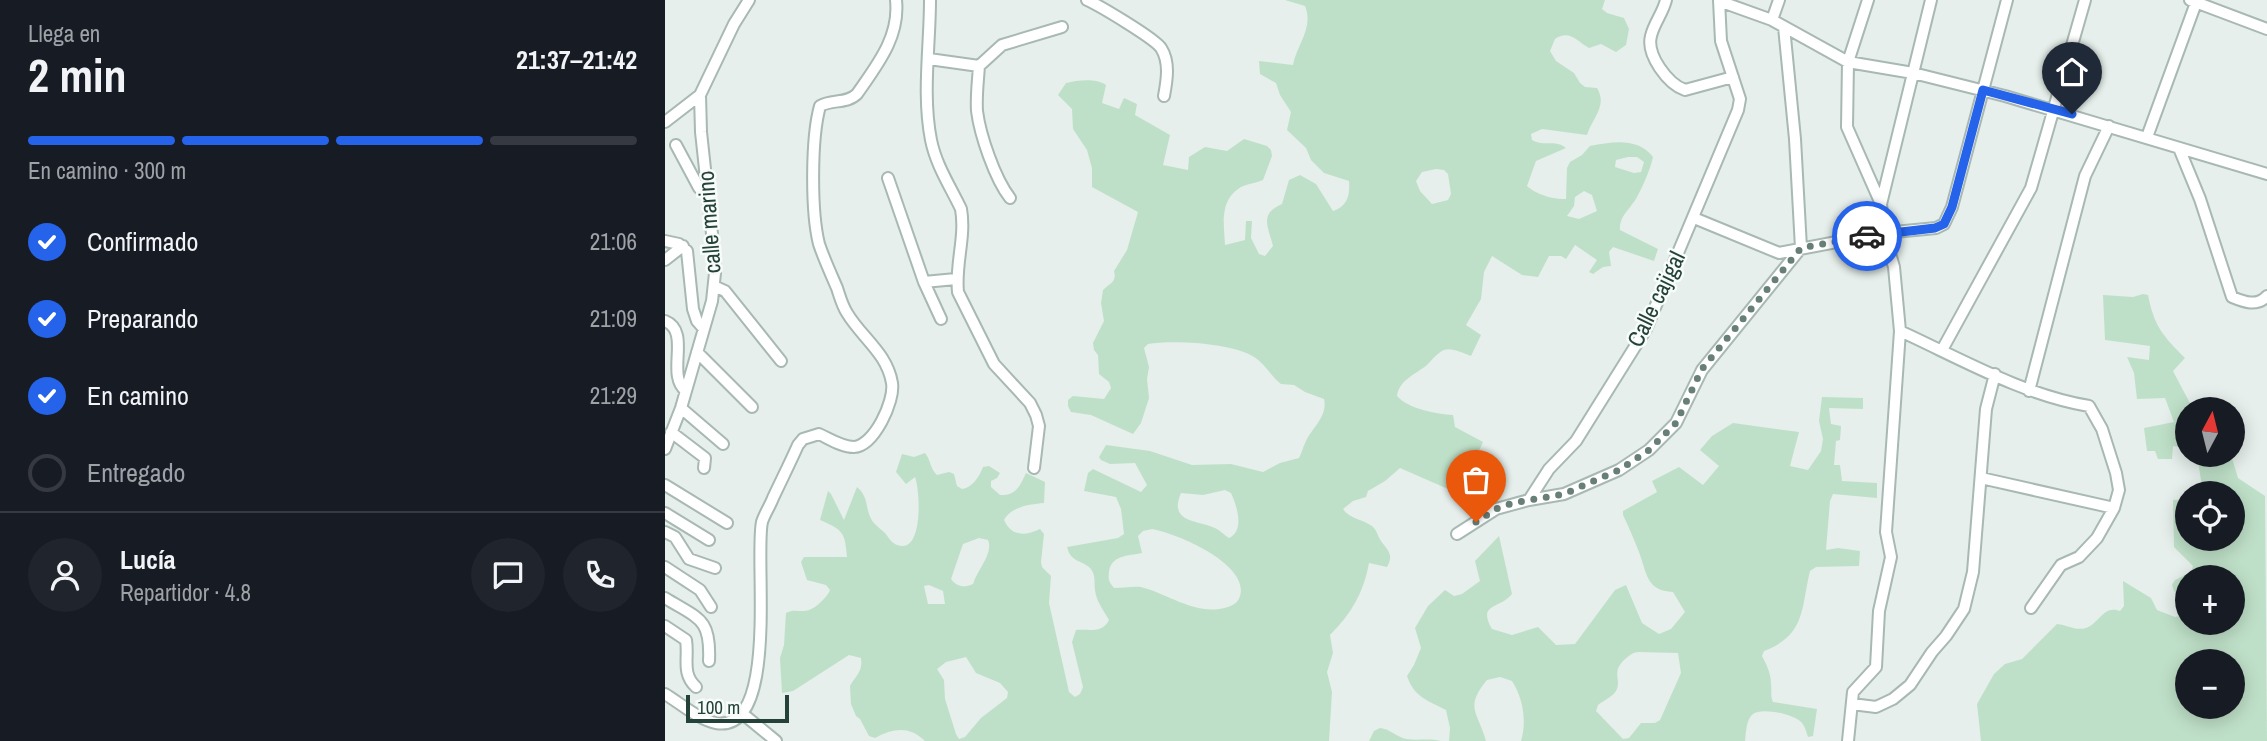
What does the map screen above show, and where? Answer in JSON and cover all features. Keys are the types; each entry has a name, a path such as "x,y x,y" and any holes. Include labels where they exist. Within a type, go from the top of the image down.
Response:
{"street":[{"path":"665,122 700,95 734,24 749,0"},
{"path":"665,694 709,721 719,724 743,714 751,701 757,670 762,522 798,445 803,439 819,434 841,444 856,447 866,442 889,410 894,394 888,365 847,314 842,303 819,242 814,202 815,150 820,106 852,98 857,94 890,44 896,0"},
{"path":"930,0 927,107 931,141 938,163 961,209 963,233 956,279 958,292 994,364 1030,403 1036,415 1039,426 1034,468"},
{"path":"1087,0 1160,46 1166,60 1164,96"},
{"path":"1666,0 1663,13 1651,35 1650,45 1671,80 1685,90 1733,77"},
{"path":"1772,20 1779,0"},
{"path":"1849,741 1853,692 1876,667 1879,611 1891,557 1886,533 1900,331 1894,267 1884,233 1881,204 1847,127 1848,62 1868,0"},
{"path":"1881,204 1931,0"},
{"path":"1694,218 1779,253 1884,233 1935,228 1944,224 1952,207 2007,0"},
{"path":"1942,350 2031,188 2085,0"},
{"path":"1719,1 1772,20 1848,62 1913,73 1983,90 2266,171"},
{"name":"Calle cajigal","path":"1529,500 1549,469 1576,440 1646,329 1738,110 1740,99 1721,41 1719,1"},
{"path":"2147,137 2194,1 2267,29"},
{"path":"1010,198 995,175 981,130 977,109 979,66 1002,45 1062,27"},
{"path":"1457,534 1496,509 1564,494 1619,470 1649,450 1676,423 1702,369 1801,248 1795,139 1784,27"},
{"path":"929,59 979,66"},
{"name":"calle marino","path":"665,449 681,408 714,286 713,243 700,95"},
{"path":"2029,391 2085,176 2109,126"},
{"path":"676,145 699,188 708,191"},
{"path":"2179,148 2200,199 2232,297 2247,303 2263,301 2267,296"},
{"path":"888,178 924,282 941,319"},
{"path":"665,241 683,246 688,254 694,314 704,329"},
{"path":"665,260 683,246"},
{"path":"924,282 956,279"},
{"path":"714,286 725,291 781,361"},
{"path":"665,321 671,324 676,332 679,382 686,391"},
{"path":"1900,331 2029,391 2089,406 2102,429 2119,491 2114,508 2097,538 2079,557 2061,565 2031,608"},
{"path":"697,352 752,407"},
{"path":"1852,704 1876,707 1893,699 1910,685 1964,609 1973,572 1986,409 1995,374"},
{"path":"681,408 723,444"},
{"path":"671,432 705,458 704,468"},
{"path":"1981,478 2114,508"},
{"path":"665,485 727,523"},
{"path":"665,513 709,540"},
{"path":"665,532 675,537 689,559 715,568"},
{"path":"665,568 700,590 711,607"},
{"path":"665,598 705,626 710,638 709,662"},
{"path":"665,626 686,640 686,669 690,681 696,687"},
{"path":"743,714 776,741"}],"green space":[{"path":"1285,0 1605,0 1602,9 1624,18 1629,29 1626,45 1616,52 1601,44 1589,48 1565,35 1555,39 1550,51 1556,61 1574,73 1585,87 1597,88 1601,101 1598,112 1587,135 1542,129 1531,134 1532,140 1536,142 1558,144 1566,148 1536,161 1527,186 1545,196 1566,199 1567,168 1570,162 1590,146 1624,142 1640,146 1653,157 1649,172 1622,220 1620,230 1658,249 1654,261 1613,247 1609,252 1611,266 1603,267 1593,274 1589,272 1597,260 1575,245 1566,259 1549,256 1538,277 1522,275 1492,256 1484,272 1481,299 1466,325 1481,335 1471,356 1454,350 1444,350 1398,390 1397,396 1408,404 1423,410 1453,415 1455,427 1483,442 1474,462 1460,458 1456,469 1473,476 1464,496 1400,468 1368,491 1366,497 1353,501 1343,509 1374,528 1390,559 1387,567 1369,563 1364,584 1355,602 1330,635 1333,653 1327,672 1332,692 1329,741 925,741 913,733 901,730 875,738 869,736 851,704 850,686 860,670 861,658 849,655 793,691 782,693 780,658 784,645 786,613 812,609 830,590 826,585 807,580 801,562 804,557 847,557 844,537 834,526 820,520 828,491 844,520 857,487 864,495 874,523 896,544 909,544 917,528 918,493 915,477 906,484 896,472 902,454 914,457 925,453 937,475 949,472 954,474 957,486 962,489 975,481 983,467 989,466 1000,473 991,481 991,487 1000,495 1014,492 1026,473 1045,482 1044,503 1016,509 1004,520 1011,530 1019,534 1040,529 1044,534 1041,562 1051,576 1049,603 1069,692 1075,697 1083,687 1072,642 1076,630 1099,629 1109,620 1097,598 1092,570 1074,559 1067,547 1118,538 1124,534 1121,509 1116,497 1084,491 1088,473 1093,469 1141,492 1147,485 1135,463 1110,464 1101,460 1099,457 1106,445 1150,451 1192,465 1231,464 1263,472 1280,463 1299,458 1322,416 1324,399 1294,385 1281,384 1254,357 1232,348 1172,342 1148,344 1144,348 1149,367 1149,398 1141,423 1133,434 1091,415 1071,412 1068,400 1073,396 1104,399 1111,388 1109,382 1099,374 1098,355 1093,343 1104,321 1101,303 1103,290 1114,280 1114,271 1127,250 1138,212 1092,187 1092,168 1087,150 1073,129 1072,109 1058,95 1066,83 1092,80 1106,85 1102,103 1119,109 1124,98 1137,104 1135,115 1170,135 1163,165 1188,170 1189,157 1205,147 1227,151 1244,139 1267,146 1272,156 1263,180 1243,186 1234,192 1224,213 1225,245 1245,240 1246,221 1252,221 1251,238 1259,254 1265,256 1273,246 1268,216 1282,204 1289,180 1300,175 1316,184 1333,211 1345,203 1348,195 1349,181 1324,173 1311,160 1306,148 1287,130 1291,112 1276,83 1260,74 1259,61 1293,65 1306,29 1305,6","holes":["1628,157 1637,157 1644,162 1641,172 1634,173 1615,167 1616,160","1444,170 1448,174 1451,194 1448,200 1432,204 1420,191 1416,181 1422,172","1584,191 1592,195 1597,211 1579,219 1567,216 1574,206 1575,197","1225,490 1231,493 1238,518 1234,535 1229,538 1217,529 1187,519 1178,510 1181,493 1203,495","1152,529 1209,552 1234,573 1240,584 1239,599 1229,607 1209,609 1189,605 1141,587 1114,588 1109,579 1110,566 1121,557 1142,553 1138,536 1143,531","979,538 988,540 987,556 973,584 961,586 951,579 963,544","929,585 943,591 945,604 928,604 924,586","966,657 976,673 1000,683 1008,692 1007,698 981,718 965,737 959,739 945,699 944,680 937,669 946,662"]},
{"path":"2103,295 2148,295 2153,315 2161,330 2185,358 2173,371 2187,397 2175,397 2175,446 2172,459 2158,459 2155,451 2147,451 2144,428 2174,422 2165,398 2137,399 2134,373 2127,357 2149,360 2150,346 2105,340"},
{"path":"1822,397 1863,398 1863,409 1829,408 1831,424 1841,426 1840,440 1836,441 1834,465 1840,465 1842,481 1877,483 1877,498 1833,494 1830,501 1826,550 1838,548 1860,551 1859,566 1816,567 1810,571 1803,608 1795,628 1788,637 1764,651 1762,656 1771,680 1773,702 1817,709 1813,736 1808,737 1801,722 1791,716 1763,711 1753,714 1749,719 1745,741 1521,741 1524,718 1519,695 1512,681 1500,677 1487,680 1474,704 1486,741 1449,741 1450,728 1446,710 1417,693 1407,676 1421,648 1415,628 1428,606 1445,590 1454,596 1462,594 1480,581 1475,561 1499,536 1512,594 1489,610 1487,615 1492,629 1512,635 1538,627 1556,645 1575,644 1615,590 1626,585 1642,623 1659,634 1671,629 1685,612 1673,592 1657,588 1649,580 1623,511 1657,492 1652,481 1679,467 1703,485 1719,466 1700,450 1712,436 1733,423 1799,432 1790,466 1808,470 1821,451 1823,439 1819,421","holes":["1636,652 1678,653 1681,673 1660,720 1655,723 1641,723 1629,738 1623,739 1596,711 1598,705 1616,691 1620,665"]},
{"path":"2199,467 2235,467 2238,478 2242,481 2201,481"},
{"path":"2245,483 2265,496 2267,741 1981,741 1977,704 1994,674 2005,664 2022,659 2057,624 2082,629 2091,626 2109,610 2120,611 2124,606 2123,581 2151,598 2157,610 2175,617 2175,635 2245,635 2245,565 2192,565 2178,551 2245,551"},
{"path":"2175,500 2175,548 2174,547"},
{"path":"1380,728 1406,739 1441,741 1369,741 1374,731"}],"way so far":[{"path":"1476,522 1496,509 1513,503 1564,494 1619,470 1649,450 1676,423 1702,369 1801,248 1867,236"}],"route":[{"path":"1867,236 1935,228 1944,224 1952,207 1983,90 2072,114"}]}
